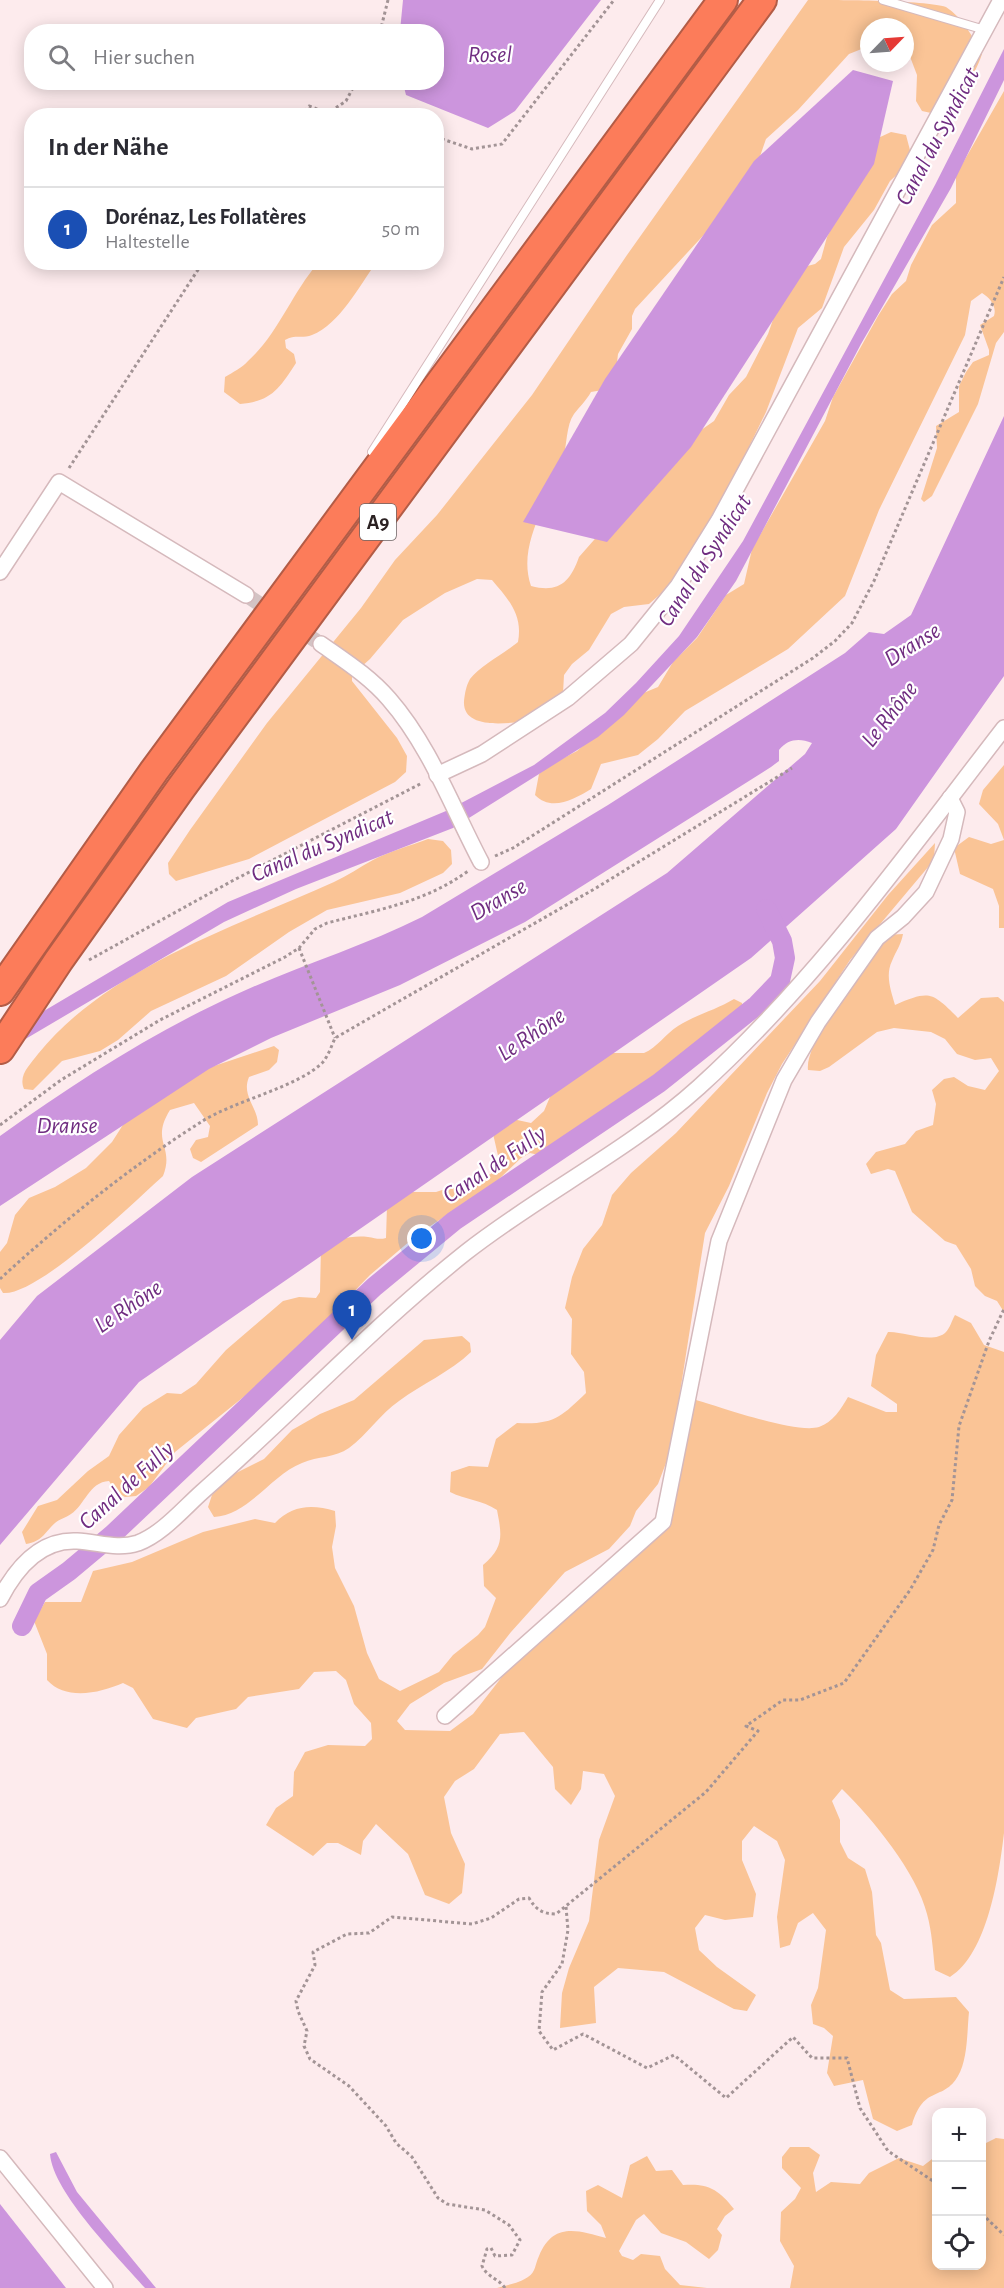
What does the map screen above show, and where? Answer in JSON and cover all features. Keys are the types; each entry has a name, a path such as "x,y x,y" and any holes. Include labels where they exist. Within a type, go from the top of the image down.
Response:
{"highway":[{"name":"A9","path":"0,991 154,771 723,0"},
{"name":"A9","path":"0,1049 59,960 181,788 762,0"}],"street":[{"path":"441,782 568,698 631,644 678,586 718,520 1001,0"},
{"path":"0,572 59,482 246,595"},
{"path":"321,644 361,671 388,698 405,720 441,782 481,862"},
{"path":"0,1599 15,1573 32,1556 54,1545 77,1540 124,1546 141,1542 158,1530 257,1443 399,1308 469,1250 647,1129 698,1088 795,992 882,889 1004,728"},
{"path":"446,1716 663,1522 719,1241 784,1080 818,1022 877,938 903,917 926,892 951,839 957,813 950,798"},
{"path":"0,2157 105,2288"}],"lane":[{"path":"368,458 660,0"},
{"path":"883,0 986,30"},
{"path":"626,186 747,37"},
{"path":"154,771 308,546"}],"path":[{"path":"382,24 388,0"},
{"path":"444,139 472,148 502,144 614,0"},
{"path":"336,108 346,101 352,90"},
{"path":"59,482 198,270"},
{"path":"0,1125 61,1080 160,1020 263,970 299,948 315,929 327,923 421,898 450,884 481,862 513,848 698,734 813,658 845,631 858,612 874,580 1004,277"},
{"path":"0,1279 94,1198 201,1122 232,1104 291,1082 323,1062 335,1038 596,888 792,768"},
{"path":"89,960 232,881 441,782"},
{"path":"299,948 335,1038"},
{"path":"505,2288 500,2281 485,2272 482,2266 487,2249 491,2248 495,2256 512,2255 520,2240 509,2225 485,2210 447,2204 438,2198 412,2157 396,2143 386,2126 349,2086 310,2059 304,2046 307,2031 298,2012 296,2001 315,1965 313,1952 348,1934 369,1933 392,1917 472,1924 491,1918 519,1899 529,1898 534,1908 546,1914 556,1914 706,1792 758,1731 746,1726 783,1700 800,1700 844,1683 910,1590 933,1550 939,1525 952,1500 959,1426 989,1341 1004,1310"},
{"path":"566,1907 568,1930 562,1964 542,1992 539,2031 552,2050 583,2034 647,2068 674,2055 726,2098 793,2037 812,2058 846,2058 860,2108 888,2151 932,2181"},
{"path":"983,2216 1004,2235"}],"shaded area":[{"path":"808,0 900,2 946,7 971,34 982,54 973,74 962,89 931,113 922,111 916,101 914,18 860,18 860,50 849,54 798,110 766,139 758,162 726,211 635,309 632,316 632,329 618,354 614,388 591,392 571,419 558,474 531,537 528,570 531,586 549,588 562,584 572,573 579,557 674,449 714,421 729,395 746,377 768,334 784,288 796,269 815,264 821,259 827,237 876,139 891,132 906,135 911,154 903,169 890,181 874,210 844,247 822,308 798,328 766,412 749,447 732,515 722,536 708,553 649,604 624,607 611,614 589,650 572,664 564,675 562,712 552,718 499,723 474,719 466,712 464,701 470,679 518,642 518,624 509,601 492,580 477,579 445,593 403,620 370,659 352,675 352,681 397,738 407,756 406,772 395,782 249,859 176,881 169,874 168,863 267,723 361,608 395,560 437,515 532,395 627,255"},
{"path":"1004,91 1004,332 996,343 978,404 932,496 924,502 921,499 937,448 936,426 959,412 959,386 966,372 973,362 989,355 980,325 994,316 995,309 982,293 971,301 965,335 879,510 845,596 788,649 685,711 658,739 638,755 601,764 591,789 563,802 548,803 541,800 535,795 539,774 550,765 577,751 641,694 658,687 673,662 697,638 726,595 744,584 752,549 825,421 833,397 878,316 892,294 906,281 911,265 932,225 956,203 956,175"},
{"path":"313,270 371,270 348,304 322,330 305,337 292,337 285,340 286,348 294,354 296,363 279,387 267,397 240,404 224,392 225,377 243,366 259,350"},
{"path":"1004,765 1004,840 998,824 979,804 983,790"},
{"path":"969,837 991,844 1004,840 1004,928 999,928 999,906 993,889 960,874 954,848"},
{"path":"428,839 443,841 451,850 452,864 443,873 400,893 327,910 289,932 226,976 151,1011 118,1040 100,1051 62,1061 33,1090 24,1089 23,1079 26,1070 38,1054 67,1024 100,997 136,973 215,933 334,882 393,851"},
{"path":"935,843 934,860 850,960 782,1064 767,1093 729,1186 705,1233 671,1450 658,1484 636,1511 630,1526 609,1549 565,1572 511,1632 482,1669 444,1683 410,1704 397,1721 405,1730 450,1731 473,1714 562,1600 597,1575 623,1566 676,1498 693,1399 776,1423 808,1428 819,1427 828,1422 848,1397 886,1412 897,1412 897,1404 871,1386 876,1355 888,1332 934,1337 946,1332 955,1315 971,1323 984,1345 1004,1352 1004,1833 995,1891 982,1932 963,1966 950,1977 935,1970 927,1914 922,1898 904,1864 867,1815 842,1789 832,1801 840,1820 840,1842 848,1858 865,1869 872,1892 876,1935 881,1943 890,1990 904,1999 956,1997 969,2012 965,2053 958,2076 946,2089 928,2098 922,2104 912,2125 897,2131 873,2119 863,2080 834,2086 827,2073 833,2036 824,2028 813,2024 811,2005 818,1988 826,1930 813,1913 798,1923 790,1945 780,1948 777,1917 785,1860 777,1841 754,1826 742,1841 742,1860 756,1894 753,1917 725,1920 705,1915 695,1928 699,1950 717,1967 756,1995 747,2011 734,2009 664,1972 618,1968 594,1987 596,2023 560,2028 562,1993 569,1968 589,1921 599,1840 615,1796 604,1774 583,1771 581,1789 571,1805 555,1789 553,1767 524,1732 500,1734 474,1769 455,1781 444,1797 451,1833 465,1864 462,1893 449,1904 425,1895 408,1854 376,1824 363,1841 361,1855 338,1843 327,1843 313,1856 266,1825 276,1808 293,1796 294,1772 305,1752 328,1745 365,1746 372,1739 371,1723 354,1704 346,1680 336,1671 314,1672 299,1689 248,1697 236,1709 196,1718 187,1728 153,1719 133,1688 123,1683 104,1690 84,1693 73,1693 55,1687 47,1680 47,1654 34,1621 45,1602 81,1602 93,1571 132,1562 203,1532 255,1519 275,1523 295,1509 318,1507 335,1511 336,1526 332,1547 335,1568 354,1606 367,1653 379,1679 400,1691 439,1672 453,1655 485,1627 496,1598 484,1586 483,1565 495,1552 500,1540 497,1510 450,1492 451,1472 469,1466 488,1467 496,1439 517,1423 540,1423 556,1418 586,1393 584,1372 571,1354 572,1319 565,1308 572,1277 583,1249 602,1225 612,1195 631,1173 676,1133 820,981 888,895"},
{"path":"903,934 889,972 889,983 895,1005 916,997 930,996 942,1003 958,1018 981,998 998,997 1004,1002 1004,1312 997,1301 985,1296 975,1286 971,1269 956,1245 945,1241 912,1212 895,1171 888,1169 871,1174 866,1164 876,1152 905,1144 916,1131 933,1125 936,1104 932,1090 944,1079 954,1077 968,1086 985,1090 999,1071 991,1058 975,1060 957,1054 945,1039 931,1032 894,1028 877,1032 829,1067 820,1071 808,1070 809,1057 816,1040 838,1002 885,935"},
{"path":"734,999 742,1003 742,1012 736,1022 573,1137 559,1150 543,1155 530,1153 521,1158 496,1182 417,1235 370,1275 282,1366 175,1452 149,1487 136,1496 125,1497 116,1492 109,1481 102,1482 92,1490 76,1510 57,1522 40,1539 26,1544 22,1532 38,1506 57,1500 88,1471 109,1456 119,1435 143,1408 167,1393 181,1394 196,1384 226,1350 283,1301 299,1297 316,1298 320,1292 321,1247 349,1237 386,1238 387,1206 405,1192 436,1192 491,1174 499,1160 491,1125 503,1117 531,1123 544,1111 558,1078 592,1053 644,1053 678,1026"},
{"path":"274,1046 279,1050 277,1062 269,1070 249,1077 247,1084 248,1096 258,1125 201,1162 193,1158 190,1149 196,1140 208,1137 210,1126 194,1103 170,1110 162,1130 166,1158 163,1176 109,1225 61,1264 39,1280 19,1290 3,1293 0,1288 0,1252 7,1243 15,1215 29,1198 55,1187 86,1168 112,1142 135,1106 187,1075"},
{"path":"462,1336 470,1343 471,1352 454,1366 392,1406 349,1448 338,1454 302,1463 280,1476 238,1509 227,1515 214,1517 208,1507 212,1495 228,1477 264,1459 292,1430 320,1414 354,1400 424,1340"},
{"path":"996,2138 1004,2139 1004,2288 790,2288 794,2266 780,2241 781,2212 795,2199 801,2188 782,2168 782,2157 790,2147 809,2147 820,2155 813,2173 816,2192 831,2182 860,2184 869,2173 899,2158 923,2166 932,2159 932,2270 986,2270 986,2143"},
{"path":"647,2156 656,2171 672,2170 683,2185 706,2186 718,2192 734,2209 725,2216 717,2229 722,2235 718,2250 709,2259 686,2242 661,2233 644,2214 636,2220 619,2251 622,2256 633,2260 641,2254 660,2256 665,2269 680,2285 707,2288 497,2288 521,2281 531,2275 545,2245 559,2233 576,2231 606,2238 601,2225 587,2211 586,2191 598,2185 622,2198 630,2165"}],"water":[{"name":"Rosel","path":"403,0 601,0 515,111 488,128 444,110 444,108 438,108 406,95 405,90 444,90 444,24 401,24"},
{"name":"Canal du Syndicat","path":"1004,49 1004,80 951,188 861,344 736,581 697,637 624,715 598,737 453,828 296,889 224,922 0,1054 0,1037 228,902 446,811 534,765 605,713 636,683 679,636 743,541 935,185"},
{"path":"853,70 893,81 874,164 691,447 607,542 523,522 605,379 754,161"},
{"path":"1004,416 1004,676 896,829 751,958 139,1382 0,1545 0,1340 37,1296 192,1177 667,873 805,754 812,743 798,740 786,744 779,750 779,761 771,767 525,922 400,985 271,1038 209,1069 0,1206 0,1136 86,1077 175,1025 260,984 376,938 422,917 608,805 845,653 869,632 884,634 911,615"},
{"path":"56,2152 77,2192 156,2288 145,2288 74,2205 54,2170 50,2154"},
{"path":"0,2204 66,2288 0,2288"}],"waterway":[{"name":"Canal de Fully","path":"22,1626 38,1593 69,1571 112,1535 374,1287 454,1221 659,1083 757,1005 780,981 785,958 782,941 766,909"}],"tunnel":[{"path":"246,595 321,644"}],"place":[{"name":"Dorénaz, Les Follatères","path":"352,1340"}],"water label":[{"name":"Dranse","path":"912,644"},
{"name":"Le Rhône","path":"889,714"},
{"name":"Dranse","path":"498,899"},
{"name":"Le Rhône","path":"531,1034"},
{"name":"Dranse","path":"67,1125"},
{"name":"Le Rhône","path":"128,1306"}]}
